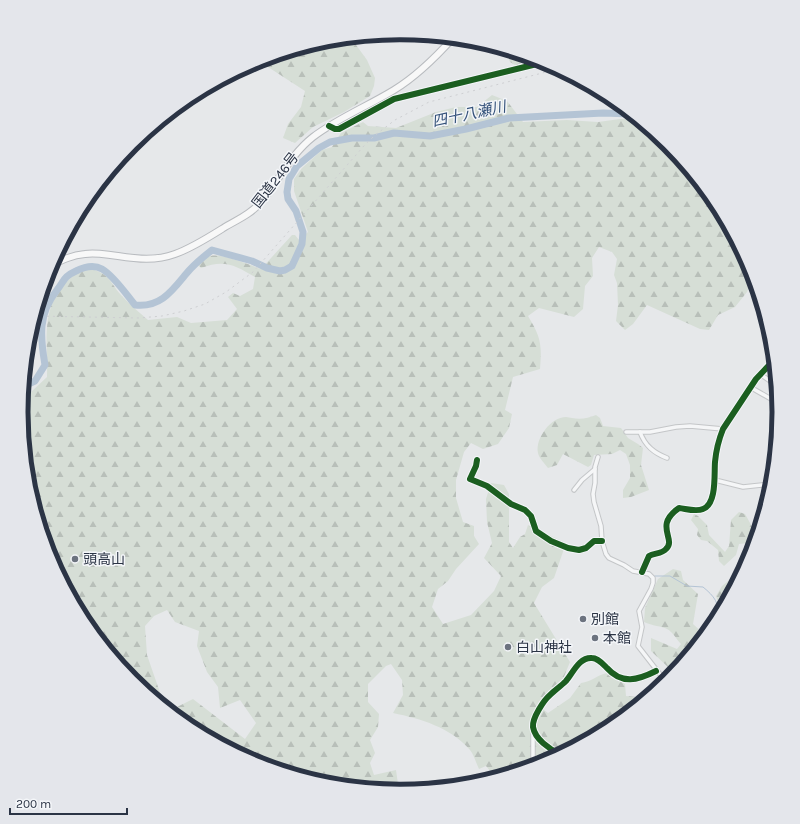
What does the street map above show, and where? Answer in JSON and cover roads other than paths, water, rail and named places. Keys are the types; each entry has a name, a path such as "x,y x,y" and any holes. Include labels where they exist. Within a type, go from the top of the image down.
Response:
{"highway":[{"name":"国道246号","path":"60,261 68,257 85,254 101,254 136,259 148,259 171,255 190,247 251,212 260,203 300,150 312,138 329,126 408,81 421,71 449,43"}],"street":[{"path":"515,70 519,66 528,63"},
{"path":"329,126 338,129 394,99 534,65"},
{"path":"642,572 648,556 662,552 668,548 669,543 666,524 669,517 679,508 698,511 706,509 711,500 715,480 715,463 720,436 723,429 760,374 769,365"},
{"path":"760,374 770,380"},
{"path":"750,388 771,400"},
{"path":"626,432 658,432 676,427 690,426 723,429"},
{"path":"640,432 642,439 651,450 667,458"},
{"path":"598,457 595,469 593,494 601,526 602,541 606,554 609,558 633,571 642,572 652,576 653,583 651,589 639,611 642,627 638,646 661,677"},
{"path":"477,460 470,479 487,486 510,504 528,512 531,516 536,531 542,536 574,550 582,549 594,541 602,541"},
{"path":"574,490 582,480 595,469"},
{"path":"715,480 743,487 765,485"},
{"path":"533,759 533,727 535,717 548,696 565,682 577,666 584,660 594,658 600,661 617,677 624,680 640,677 656,671"},
{"path":"533,727 537,736 547,747 554,751"}],"waterway":[{"name":"四十八瀬川","path":"29,384 35,381 45,365 42,344 42,326 46,308 65,279 69,275 85,267 99,267 115,281 135,305 144,305 152,304 165,297 192,267 212,250 252,261 267,268 280,271 292,266 302,244 303,232 296,211 288,199 287,192 289,179 297,166 319,148 330,142 352,138 374,138 394,133 430,136 509,118 603,113 621,114"},
{"path":"655,576 670,576 687,586 703,587 715,600 717,605"}],"railway":[{"path":"41,316 139,318 162,316 205,304 226,292 253,272 363,147 374,136 395,120 429,102 549,71"}],"place":[{"name":"頭高山","path":"75,559"},
{"name":"別館","path":"583,619"},
{"name":"本館","path":"595,638"},
{"name":"白山神社","path":"508,647"}]}
